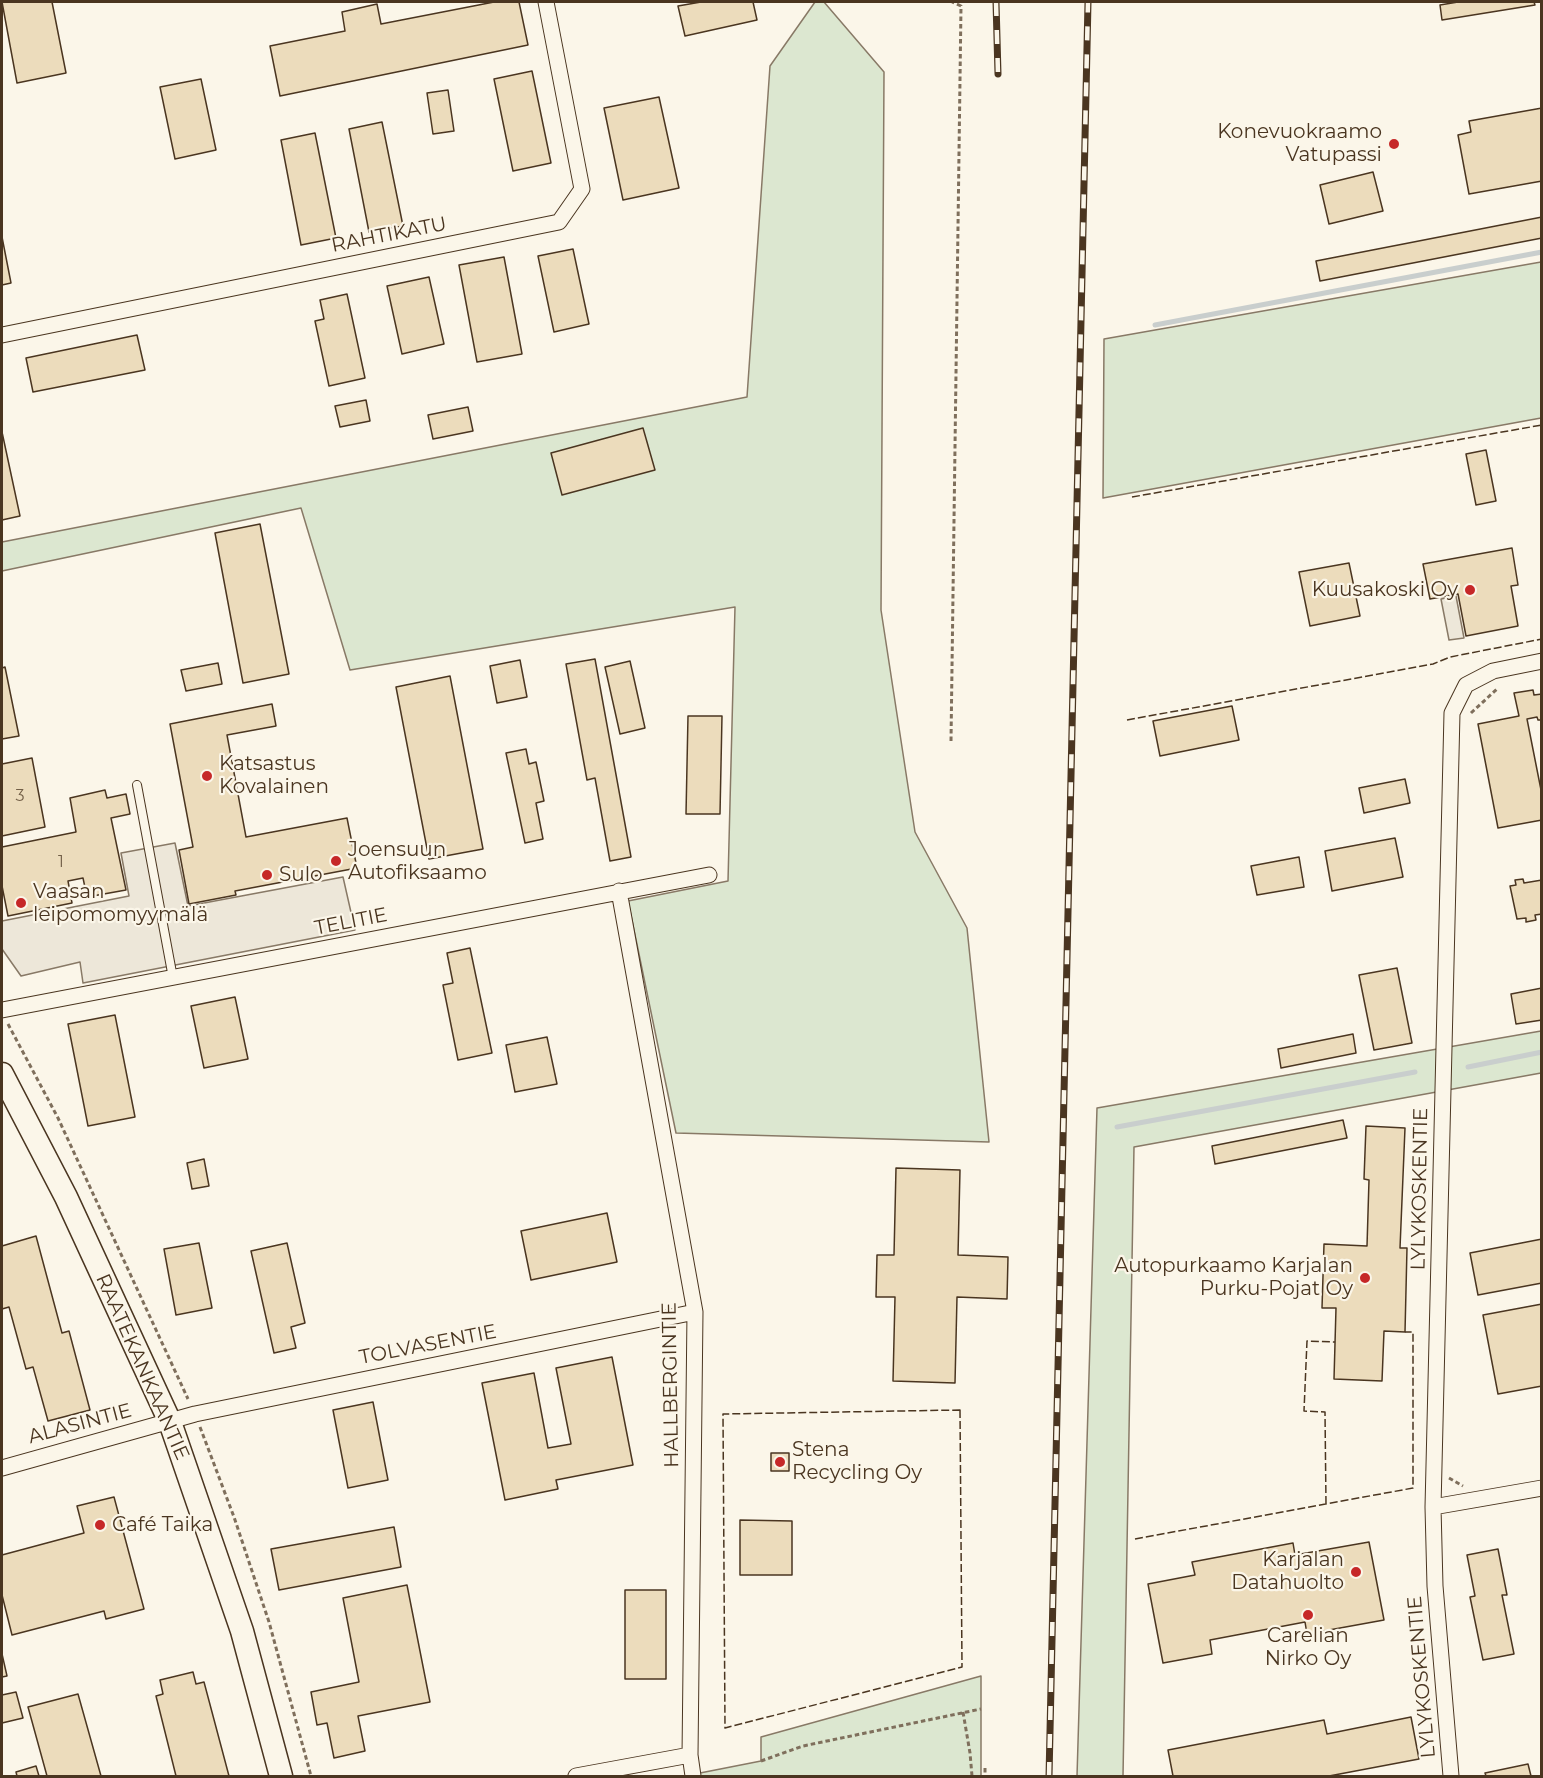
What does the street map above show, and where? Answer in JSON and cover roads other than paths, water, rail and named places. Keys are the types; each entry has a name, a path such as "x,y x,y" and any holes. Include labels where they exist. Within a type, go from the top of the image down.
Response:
{"main road":[{"name":"RAATEKANKAANTIE","path":"2,1074 66,1197 170,1422 242,1631 281,1776"}],"street":[{"name":"RAHTIKATU","path":"2,335 559,222 582,189 546,2"},
{"name":"LYLYKOSKENTIE","path":"1451,1776 1435,1587 1433,1507 1452,714 1466,685 1493,671 1542,661"},
{"name":"TELITIE","path":"2,1010 709,874"},
{"name":"HALLBERGINTIE","path":"619,891 695,1312 690,1755 693,1776"},
{"name":"TOLVASENTIE","path":"170,1422 195,1413 695,1312"},
{"name":"ALASINTIE","path":"2,1468 170,1422"},
{"path":"1433,1507 1542,1488"},
{"path":"576,1776 690,1755"}],"lane":[{"path":"137,785 172,978"}],"waterway":[{"path":"1155,325 1542,252"},
{"path":"1468,1067 1542,1052"},
{"path":"1117,1127 1415,1072"}],"railway":[{"path":"996,2 998,74"},
{"path":"1049,1776 1088,2"}],"place":[{"name":"Konevuokraamo Vatupassi","path":"1394,144"},
{"name":"Kuusakoski Oy","path":"1470,590"},
{"name":"Katsastus Kovalainen","path":"207,776"},
{"name":"Joensuun Autofiksaamo","path":"336,861"},
{"name":"Sulo","path":"267,875"},
{"name":"Vaasan leipomomyymälä","path":"21,903"},
{"name":"Autopurkaamo Karjalan Purku-Pojat Oy","path":"1365,1278"},
{"name":"Stena Recycling Oy","path":"780,1462"},
{"name":"Café Taika","path":"100,1525"},
{"name":"Karjalan Datahuolto","path":"1356,1572"},
{"name":"Carelian Nirko Oy","path":"1308,1615"}]}
